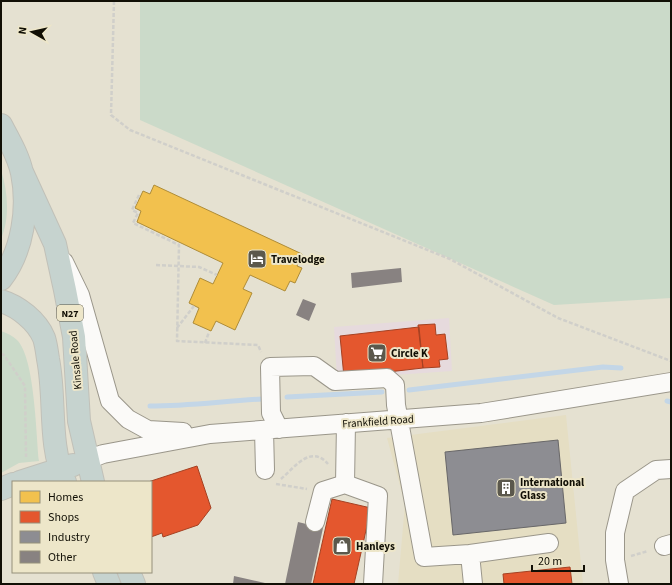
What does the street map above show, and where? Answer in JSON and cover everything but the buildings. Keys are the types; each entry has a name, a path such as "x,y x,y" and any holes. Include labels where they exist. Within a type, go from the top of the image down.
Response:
{"highway":[{"name":"N27","path":"1,125 10,142 22,172 26,215 18,245 1,279"},
{"name":"Kinsale Road","path":"22,172 55,244 74,337 79,420 93,481"},
{"path":"1,301 14,306 32,320 44,338 50,371 55,446 62,476"},
{"path":"27,481 62,476 87,460"},
{"path":"1,489 12,484"},
{"path":"104,573 110,584"},
{"path":"129,573 134,584"}],"street":[{"path":"55,244 80,295 110,401 128,419 148,430 210,434"},
{"path":"265,470 272,430 270,367 314,366 335,381 387,378 394,385 424,557 470,554 549,543"},
{"name":"Frankfield Road","path":"87,460 103,454 210,434 481,413 671,382"},
{"path":"315,522 334,487 346,423"},
{"path":"618,584 615,560 615,533 625,491 656,470 671,469"},
{"path":"334,487 378,496 373,584"},
{"path":"470,554 474,584"}],"path":[{"path":"114,1 111,115 130,130 450,259 558,318 671,361"},
{"path":"139,195 132,210 138,213 133,223 179,245 177,342 258,344 264,357"},
{"path":"156,265 199,267 217,275"},
{"path":"177,329 194,306"},
{"path":"205,342 209,332"},
{"path":"1,354 4,355 24,386 26,457"},
{"path":"313,456 321,457 328,464 334,487 276,484 306,458 313,456"},
{"path":"615,560 667,545"}],"shaded area":[{"path":"449,318 452,371 337,379 334,327"},
{"path":"566,415 583,584 398,584 405,504 387,438"}],"green space":[{"path":"140,1 671,1 671,298 554,305 140,120"},
{"path":"1,170 5,187 7,214 1,239"},
{"path":"1,331 17,340 23,349 28,363 34,397 39,461 19,463 1,473"}],"waterway":[{"path":"409,390 603,367 621,368"},
{"path":"287,397 382,392"},
{"path":"150,406 262,399"},
{"path":"667,401 671,402"}],"place":[{"name":"Travelodge","path":"257,259"},
{"name":"Circle K","path":"377,353"},
{"name":"International Glass","path":"506,488"},
{"name":"Hanleys","path":"342,546"}]}
